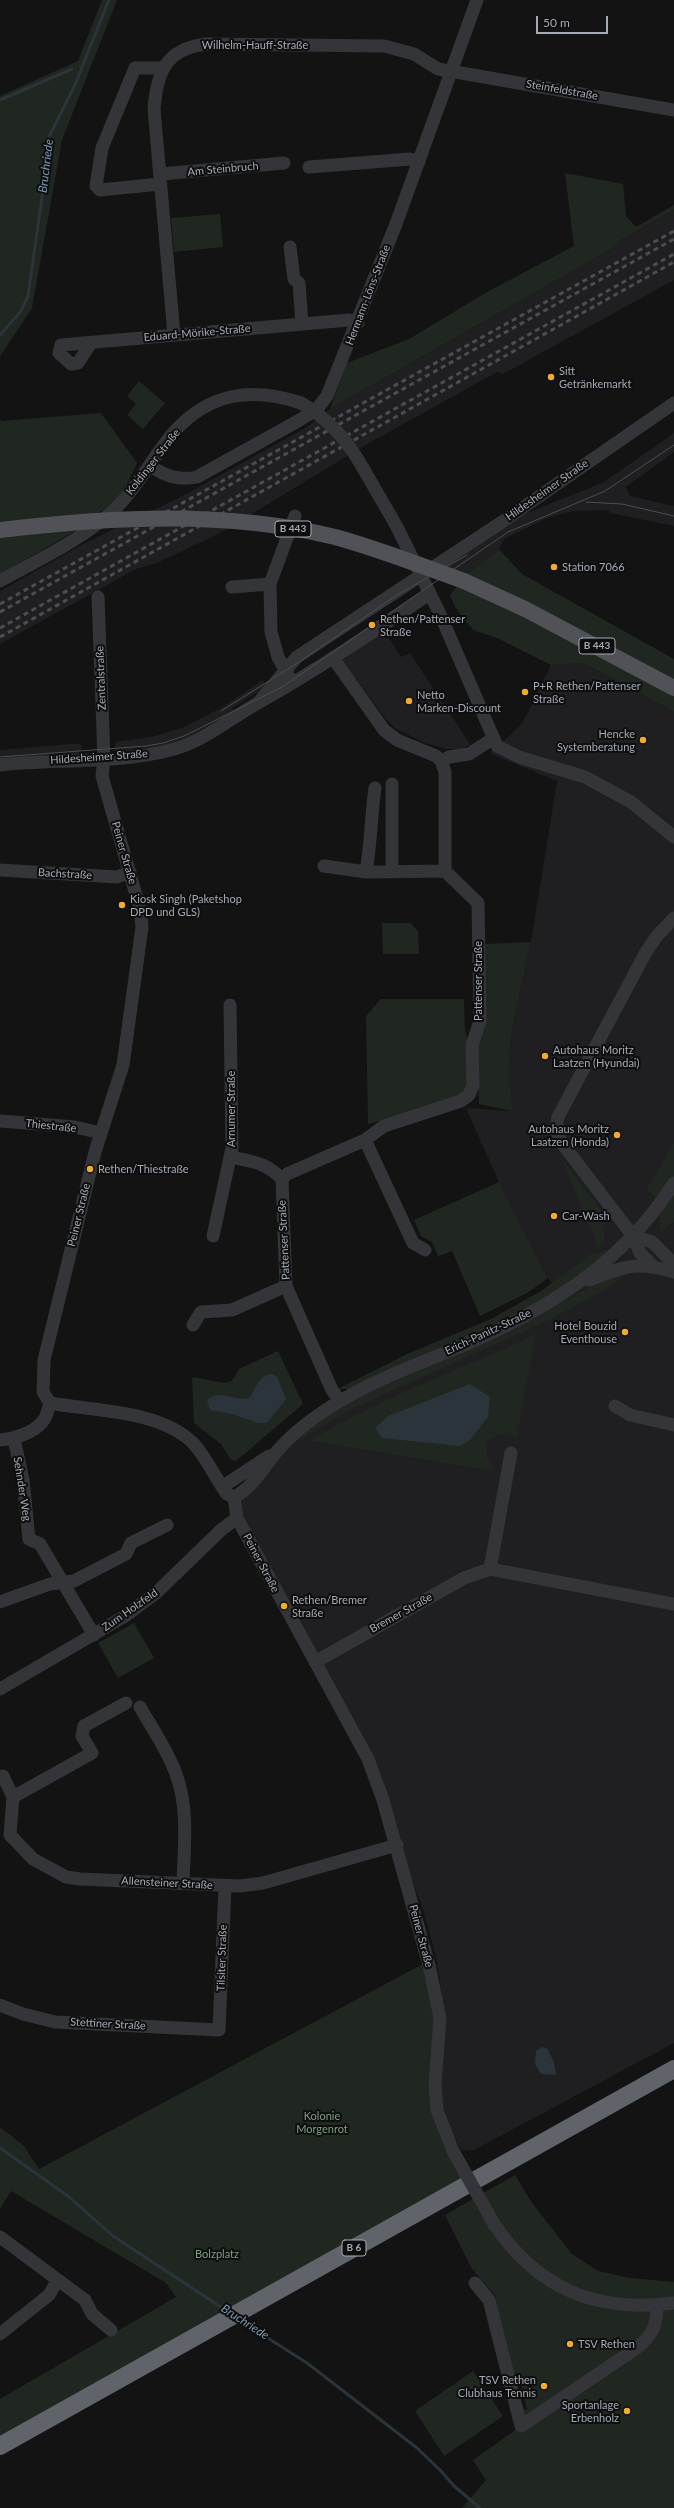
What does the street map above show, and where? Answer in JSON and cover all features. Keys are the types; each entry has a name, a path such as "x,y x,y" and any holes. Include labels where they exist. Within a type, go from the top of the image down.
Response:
{"highway":[{"name":"B 6","path":"0,2457 200,2340 674,2069"},
{"name":"B 6","path":"251,2311 674,2081"},
{"name":"B 6","path":"0,2446 200,2340"}],"main road":[{"name":"B 443","path":"0,530 113,519 184,518 234,521 279,526 334,537 369,547 464,582 531,612 672,687"}],"street":[{"name":"Hermann-Löns-Straße","path":"150,466 171,478 186,479 197,477 317,409 327,396 358,323 419,162 477,0"},
{"name":"Wilhelm-Hauff-Straße","path":"162,68 181,51 192,46 206,44 384,46 401,49 416,55 438,69 451,71"},
{"name":"Am Steinbruch","path":"162,68 135,68 102,148 96,186 100,190 160,179 284,163"},
{"path":"162,68 156,87 154,109 174,335"},
{"name":"Steinfeldstraße","path":"451,71 674,110"},
{"path":"309,167 410,159 419,162"},
{"path":"290,247 294,279 299,283 302,324"},
{"name":"Eduard-Mörike-Straße","path":"91,343 349,320 358,323"},
{"name":"Koldinger Straße","path":"0,581 87,532 130,493 174,432 189,417 215,402 243,394 260,393 277,395 301,403 334,427 353,451 363,468 397,527 420,576"},
{"name":"Hildesheimer Straße","path":"258,703 298,656 420,576 674,403"},
{"path":"294,684 285,671 275,651 271,632 270,584 295,516"},
{"path":"420,576 455,646 498,748 519,757 585,777 631,802 674,837"},
{"path":"232,588 270,584"},
{"name":"Hildesheimer Straße","path":"0,765 104,759 152,754 189,744 225,725 258,703 294,684 429,594"},
{"name":"Zentralstraße","path":"98,597 104,759"},
{"path":"324,866 366,872 445,871 445,772 441,761 436,756 397,740 384,730 333,658"},
{"path":"441,761 449,757 469,754 493,736"},
{"name":"Peiner Straße","path":"50,1403 42,1392 44,1360 101,1133 123,1065 142,927 130,872 103,783 104,759"},
{"path":"392,784 392,872"},
{"path":"366,872 371,840 375,788"},
{"name":"Bachstraße","path":"0,870 117,877 130,872"},
{"name":"Pattenser Straße","path":"340,1401 332,1390 286,1286 282,1179 287,1174 365,1140 384,1126 461,1101 469,1095 473,1085 472,1045 480,1021 478,904 445,871"},
{"path":"653,1266 640,1253 634,1236 561,1142 557,1135 556,1123 646,952 657,936 674,918"},
{"name":"Arnumer Straße","path":"213,1236 232,1148 230,1004"},
{"name":"Thiestraße","path":"0,1121 75,1127 101,1133"},
{"path":"365,1140 412,1243 425,1250"},
{"path":"230,1157 263,1164 271,1168 282,1179"},
{"name":"Erich-Panitz-Straße","path":"234,1497 246,1491 278,1450 292,1435 340,1401 370,1385 516,1321 577,1286 634,1236 674,1183"},
{"path":"634,1236 652,1242 674,1264"},
{"path":"577,1286 627,1267 653,1266 674,1272"},
{"path":"193,1325 201,1312 232,1310 286,1286"},
{"path":"0,1440 14,1439 43,1421 50,1403 115,1411 168,1427 193,1443 227,1494 234,1497"},
{"path":"615,1406 630,1415 674,1425"},
{"name":"Sehnder Weg","path":"14,1439 23,1480 30,1539 40,1544 60,1576 62,1583"},
{"name":"Erich-Panitz-Straße","path":"222,1487 278,1450"},
{"path":"490,1569 511,1453"},
{"name":"Peiner Straße","path":"234,1497 237,1518 368,1759 381,1792 397,1845 429,1965 440,2018 435,2084 437,2110 453,2151 494,2224 517,2254 531,2268 562,2289 602,2300 657,2305 674,2302"},
{"name":"Zum Holzfeld","path":"3,1689 94,1635 156,1593 221,1530 237,1518"},
{"path":"0,1602 50,1584 74,1581 126,1554 131,1543 167,1525"},
{"name":"Bremer Straße","path":"315,1662 464,1578 490,1569 674,1604"},
{"path":"62,1583 94,1635"},
{"path":"0,1778 2,1776 13,1797 92,1753 82,1736 84,1726 126,1703"},
{"path":"140,1707 173,1766 183,1797 185,1828 183,1883"},
{"name":"Allensteiner Straße","path":"13,1797 5,1836 33,1858 66,1877 80,1879 225,1886 263,1883 397,1845"},
{"name":"Tilsiter Straße","path":"219,2030 225,1886"},
{"name":"Stettiner Straße","path":"0,2005 23,2014 55,2022 219,2030"},
{"path":"0,2237 84,2300 92,2314 111,2330"},
{"path":"0,2334 49,2294 57,2281"},
{"path":"475,2283 489,2300 521,2426 638,2347 652,2335 657,2322 657,2305"}],"shaded area":[{"path":"674,210 674,280 503,374 497,372 362,447 222,532 157,563 136,569 0,644 0,591 89,541 177,499 307,427 330,409 615,247 619,241"},
{"path":"674,433 674,452 626,487 630,496 674,506 674,526 610,513 610,510 573,511 547,518 504,539 499,549 465,576 443,568 520,516 604,482"},
{"path":"384,631 401,657 410,653 470,744 463,749 446,749 425,743 395,728 385,718 342,660"},
{"path":"583,663 674,712 674,1142 646,1189 658,1201 660,1233 674,1222 674,2043 474,2150 461,2151 442,2109 440,2086 443,2017 441,1989 436,1957 421,1903 397,1845 381,1792 237,1518 242,1500 288,1440 353,1396 559,1299 499,1182 466,1108 511,1111 509,1058 513,1026 531,942 557,781 491,754 492,749 503,742 523,722 551,665"},
{"path":"263,680 267,686 232,708 234,714 185,739 165,746 115,752 115,742 151,737 184,727 221,708"},
{"path":"81,744 82,755 0,761 0,750"},
{"path":"272,1374 277,1377 286,1399 267,1423 258,1423 232,1414 210,1410 207,1400 212,1397 222,1395 238,1398 249,1398 261,1379"},
{"path":"470,1384 490,1397 488,1417 469,1441 460,1446 382,1438 375,1428 388,1416"},
{"path":"542,2047 548,2049 554,2063 556,2075 541,2074 535,2064 536,2051"}],"green space":[{"path":"102,0 117,0 62,140 32,308 0,356 0,96 78,61"},
{"path":"565,173 623,184 626,216 636,227 674,205 674,210 619,241 615,247 330,409 347,363 409,339 487,292 574,246"},
{"path":"220,214 223,247 174,252 171,218"},
{"path":"139,381 165,403 143,429 127,415 136,404 127,396"},
{"path":"101,413 137,463 121,497 70,534 0,574 0,418 1,421"},
{"path":"499,549 522,574 674,659 674,712 583,663 551,665 497,638 473,630 455,607 450,595 465,576"},
{"path":"382,923 410,923 418,931 419,954 383,954"},
{"path":"531,942 513,1026 509,1058 512,1111 479,1104 477,1046 484,944"},
{"path":"381,999 464,999 465,1032 470,1044 471,1086 456,1101 368,1124 366,1016"},
{"path":"674,1142 674,1222 660,1233 658,1201 646,1189"},
{"path":"560,1156 608,1220 603,1221 605,1243 596,1246 596,1241"},
{"path":"499,1182 548,1278 527,1293 480,1316 452,1251 438,1256 432,1242 421,1236 414,1220"},
{"path":"608,1250 595,1263 571,1281 518,1314 491,1328 349,1389 338,1389 407,1354 491,1319 541,1291 591,1254"},
{"path":"624,1273 621,1278 608,1288 549,1320 345,1412 298,1441 311,1426 333,1411 360,1396 503,1334 593,1286"},
{"path":"536,1334 517,1436 498,1435 486,1442 487,1458 496,1471 310,1441 337,1425 393,1397"},
{"path":"278,1351 303,1404 236,1461 231,1460 221,1444 194,1423 192,1377 224,1383 232,1381 239,1369"},
{"path":"134,1623 154,1658 118,1678 98,1643"},
{"name":"Kolonie Morgenrot","path":"423,1964 435,2017 431,2084 461,2178 0,2437 0,2399 176,2297 166,2283 11,2191 0,2209 0,2127 24,2146 39,2169"},
{"path":"515,2175 532,2203 572,2254 598,2271 630,2278 674,2282 674,2508 462,2508 486,2480 473,2460 521,2426 516,2407 527,2410 519,2374 507,2373 495,2295 472,2269 445,2215"},
{"path":"473,2371 503,2416 444,2456 415,2411"}],"waterway":[{"name":"Bruchriede","path":"0,335 21,311 28,296 46,169 48,139 74,87 109,0"},
{"path":"0,100 72,69"},
{"name":"Bruchriede","path":"0,2148 68,2196 113,2236 227,2311"},
{"name":"Bruchriede","path":"238,2319 307,2363 417,2448 454,2486 480,2508"}],"tram line":[{"path":"0,757 146,746 163,743 184,736 282,687 508,532 605,491 674,445"},
{"path":"586,502 622,504 674,516"},
{"path":"221,711 296,664 397,595 467,555"}],"railway":[{"path":"0,604 674,231"},
{"path":"0,612 674,239"},
{"path":"0,628 674,254"},
{"path":"0,637 674,262"}],"place":[{"name":"Sitt Getränkemarkt","path":"551,377"},
{"name":"Station 7066","path":"554,567"},
{"name":"Rethen/Pattenser Straße","path":"372,625"},
{"name":"P+R Rethen/Pattenser Straße","path":"525,692"},
{"name":"Netto Marken-Discount","path":"409,701"},
{"name":"Hencke Systemberatung","path":"643,740"},
{"name":"Kiosk Singh (Paketshop DPD und GLS)","path":"122,905"},
{"name":"Autohaus Moritz Laatzen (Hyundai)","path":"545,1056"},
{"name":"Autohaus Moritz Laatzen (Honda)","path":"617,1135"},
{"name":"Rethen/Thiestraße","path":"90,1169"},
{"name":"Car-Wash","path":"554,1216"},
{"name":"Hotel Bouzid Eventhouse","path":"625,1332"},
{"name":"Rethen/Bremer Straße","path":"284,1606"},
{"name":"TSV Rethen","path":"570,2344"},
{"name":"TSV Rethen Clubhaus Tennis","path":"544,2386"},
{"name":"Sportanlage Erbenholz","path":"627,2411"}],"park label":[{"name":"Bolzplatz","path":"217,2254"}]}
